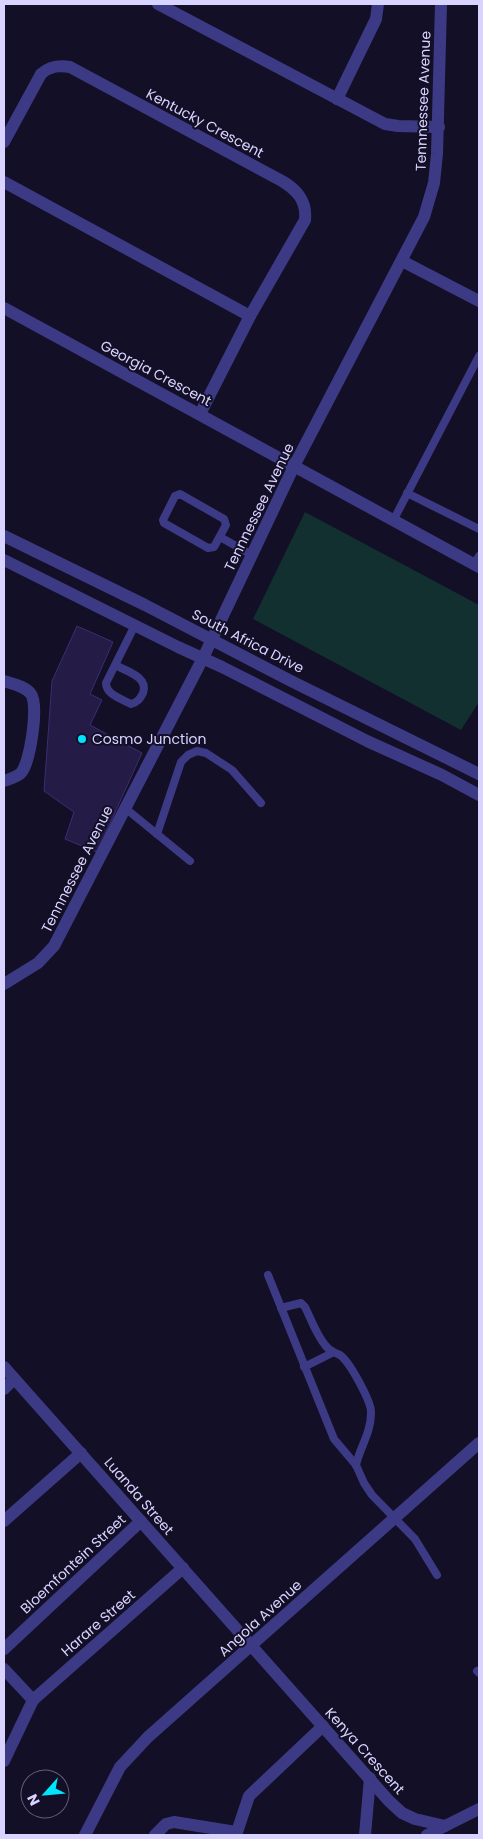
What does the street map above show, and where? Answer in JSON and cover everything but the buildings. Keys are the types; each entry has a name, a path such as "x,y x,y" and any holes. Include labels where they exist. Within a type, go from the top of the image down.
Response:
{"street":[{"path":"158,4 385,124 439,127"},
{"path":"336,99 376,19 378,4"},
{"name":"Tennnessee Avenue","path":"4,984 38,963 54,946 212,640 294,466 424,217 431,197 435,174 439,127 441,4"},
{"name":"Kentucky Crescent","path":"4,142 41,74 45,70 56,66 70,66 288,185 300,196 306,213 305,220 250,316 200,414"},
{"path":"4,182 250,316"},
{"path":"402,261 479,301"},
{"name":"Georgia Crescent","path":"4,308 393,520 478,562"},
{"name":"South Africa Drive","path":"4,536 479,774"},
{"path":"4,560 367,741 442,775 479,795"},
{"path":"4,681 24,687 31,694 35,715 26,764 21,772 4,781"},
{"name":"Luanda Street","path":"4,1367 252,1646"},
{"path":"4,1389 14,1379"},
{"name":"Angola Avenue","path":"85,1835 120,1766 148,1737 479,1443"},
{"path":"4,1521 81,1453"},
{"name":"Bloemfontein Street","path":"4,1649 141,1521"},
{"name":"Harare Street","path":"32,1700 183,1568"},
{"name":"Kenya Crescent","path":"252,1646 402,1812 415,1819 445,1826"},
{"path":"4,1669 32,1700 4,1761"},
{"path":"155,1835 166,1824 174,1822 236,1834 249,1796 323,1726"},
{"path":"365,1835 370,1778"},
{"path":"427,1835 479,1809"}],"lane":[{"path":"393,520 479,356"},
{"path":"407,493 479,529"},
{"path":"180,494 223,518 226,525 220,537 214,547 208,548 164,523 163,520 175,496 180,494"},
{"path":"220,537 252,555"},
{"path":"115,665 144,682 145,688 140,698 132,704 110,693 106,688 106,684 115,665 134,625"},
{"path":"157,834 181,762 188,755 198,751 232,770 261,803"},
{"path":"125,808 190,860"},
{"path":"268,1275 334,1439 356,1465 372,1495 415,1539 437,1575"},
{"path":"281,1308 301,1303 305,1307 324,1344 332,1353 341,1356 350,1367 372,1410 370,1427 356,1465"},
{"path":"304,1367 332,1353"}],"green space":[{"path":"305,512 479,605 479,702 461,730 253,619"}],"place":[{"name":"Cosmo Junction","path":"82,739"}]}
